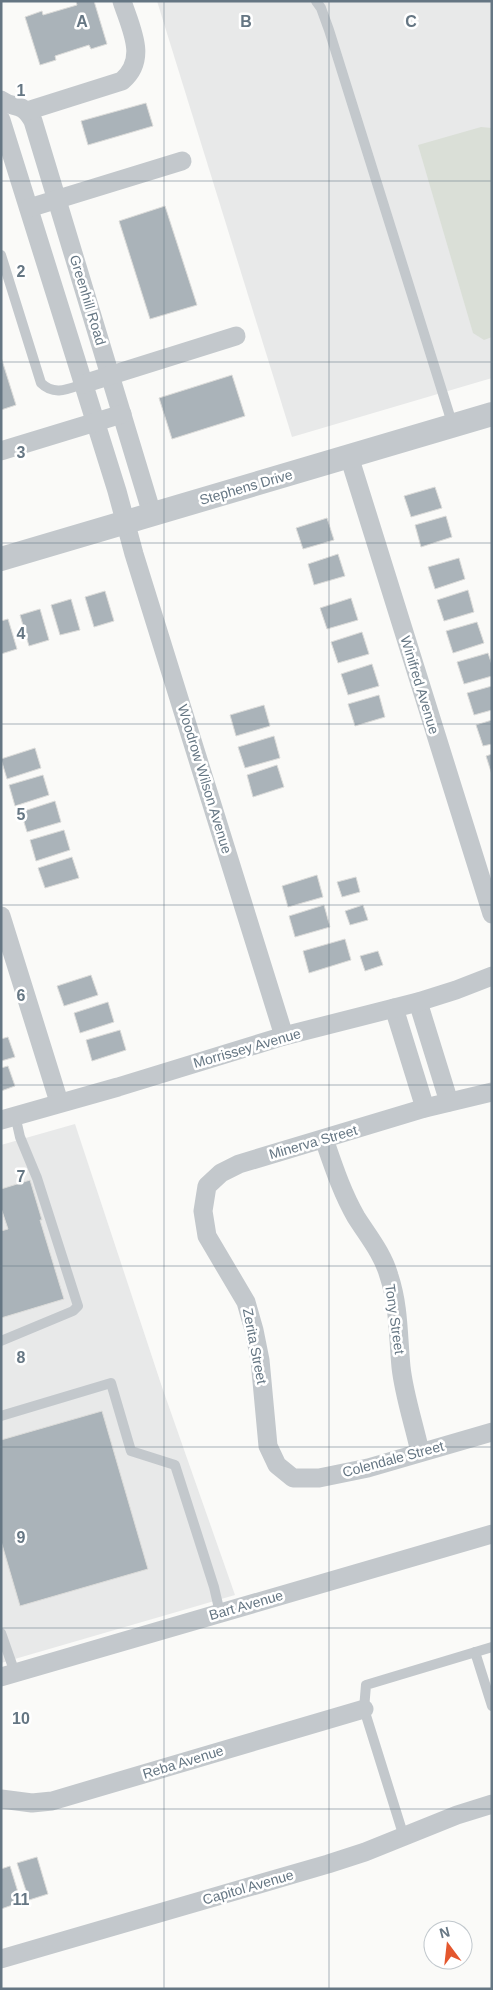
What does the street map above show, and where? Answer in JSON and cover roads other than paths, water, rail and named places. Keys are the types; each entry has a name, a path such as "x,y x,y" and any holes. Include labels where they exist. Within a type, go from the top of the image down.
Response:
{"street":[{"path":"122,1 136,50 135,65 122,82 27,111 18,105 2,109 29,208 118,491 125,523"},
{"name":"Greenhill Road","path":"27,111 32,121 56,198 152,514"},
{"path":"29,208 56,198 182,161"},
{"path":"84,384 236,336"},
{"path":"1,451 122,414"},
{"name":"Stephens Drive","path":"1,559 492,414"},
{"name":"Winifred Avenue","path":"349,456 492,914"},
{"name":"Woodrow Wilson Avenue","path":"125,523 284,1036"},
{"path":"1,916 59,1102"},
{"name":"Morrissey Avenue","path":"8,1117 118,1087 284,1036 418,1002 492,976"},
{"path":"418,1002 450,1102"},
{"path":"394,1008 425,1108"},
{"name":"Minerva Street","path":"207,1186 221,1173 239,1164 425,1108 492,1092"},
{"name":"Tony Street","path":"324,1139 341,1187 377,1250 389,1276 399,1329 402,1368 420,1452"},
{"name":"Zerita Street","path":"207,1186 202,1211 208,1236 246,1302 254,1330 262,1378 268,1446 277,1465 293,1478"},
{"name":"Colendale Street","path":"293,1478 319,1478 368,1468 492,1432"},
{"name":"Bart Avenue","path":"8,1675 492,1534"},
{"name":"Reba Avenue","path":"1,1799 32,1803 52,1801 364,1709"},
{"name":"Capitol Avenue","path":"1,1959 328,1864 492,1804"}],"lane":[{"path":"316,1 330,30 452,426"},
{"path":"1,256 41,383 53,391 62,391 84,384"},
{"path":"1,1342 73,1311 78,1306 37,1178 20,1137 8,1117"},
{"path":"1,1416 111,1383 131,1451 175,1465 214,1587 220,1613"},
{"path":"1,1633 8,1675"},
{"path":"404,1837 364,1709 366,1685 492,1647"},
{"path":"475,1652 492,1706"}]}
